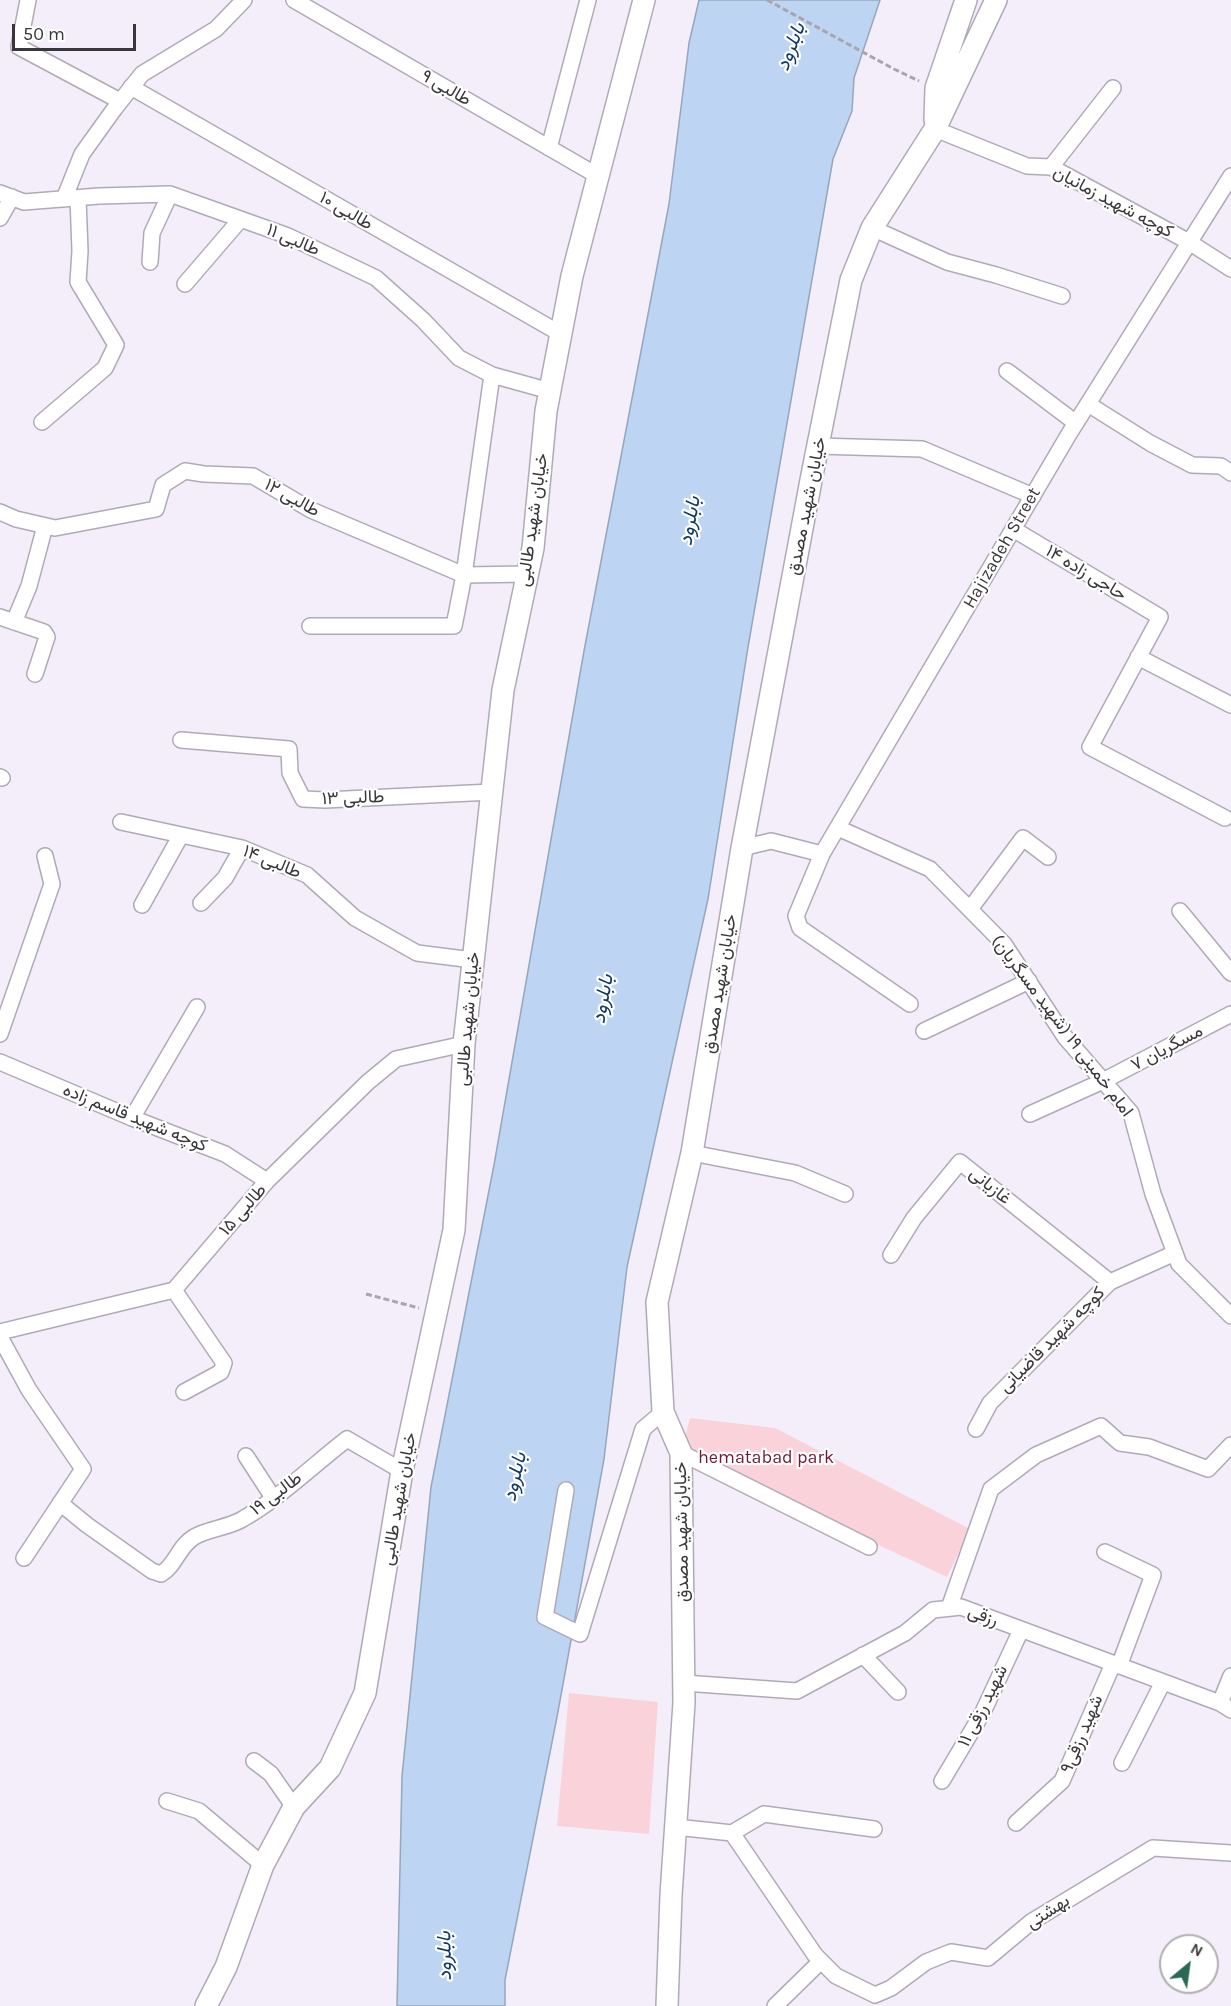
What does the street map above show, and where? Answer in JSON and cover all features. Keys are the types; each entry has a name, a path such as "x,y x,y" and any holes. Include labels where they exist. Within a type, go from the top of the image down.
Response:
{"street":[{"path":"28,0 19,46 120,101"},
{"path":"42,422 105,368 116,345 78,282 80,251 71,199 82,154 142,74 216,29 244,0"},
{"name":"طالبی ۹","path":"294,0 598,176"},
{"path":"549,148 588,0"},
{"name":"خیابان شهید طالبی","path":"206,2006 226,1967 263,1865 294,1806 330,1768 365,1693 402,1471 454,1230 464,1044 503,690 533,548 546,411 572,276 644,0"},
{"path":"935,129 936,88 966,0"},
{"name":"خیابان شهید مصدق","path":"667,2006 684,1683 681,1453 663,1412 657,1302 692,1154 742,848 851,280 872,228 935,129 996,0"},
{"name":"طالبی ۱۰","path":"131,87 561,334"},
{"path":"1051,167 1113,88"},
{"name":"کوچه شهید زمانیان","path":"935,129 1027,166 1051,167 1189,242 1231,269"},
{"name":"Hajizadeh Street","path":"910,1004 800,928 796,916 822,854 1013,529 1076,423 1231,176"},
{"path":"150,262 152,233 170,194"},
{"name":"طالبی ۱۱","path":"6,195 24,202 170,194 288,236 376,278 423,320 459,358 492,375 550,391"},
{"path":"0,219 6,195"},
{"path":"185,284 240,220"},
{"path":"872,228 947,262 1062,296"},
{"path":"1008,371 1076,423"},
{"path":"310,626 454,626 464,575 492,375"},
{"path":"1088,404 1150,443 1192,465 1221,466 1231,473"},
{"path":"818,446 922,449 1033,496"},
{"name":"طالبی ۱۲","path":"0,512 16,519 55,528 156,509 163,485 185,471 253,476 311,510 464,575 528,574"},
{"path":"35,674 47,637 41,630 7,620 29,586 45,526"},
{"name":"حاجی زاده ۱۴","path":"1013,529 1160,617 1138,657"},
{"path":"1226,818 1090,747 1138,657 1231,705"},
{"name":"طالبی ۱۳","path":"181,740 289,749 290,773 303,799 325,800 492,792"},
{"name":"طالبی ۱۴","path":"121,822 242,848 307,875 355,918 417,953 473,960"},
{"name":"امام خمینی ۱۹ (شهید مسگریان)","path":"838,828 930,869 1004,944 1065,1036 1131,1113 1153,1194 1179,1264 1231,1316"},
{"path":"142,905 181,835"},
{"path":"970,909 1023,838 1048,857"},
{"path":"742,848 771,841 822,854"},
{"path":"201,903 225,878 242,848"},
{"path":"0,1034 52,884 45,856"},
{"path":"1180,911 1231,973"},
{"path":"924,1031 1029,981"},
{"path":"132,1118 197,1007"},
{"name":"مسگریان ۷","path":"1030,1114 1103,1081 1231,1014"},
{"name":"طالبی ۱۵","path":"174,1290 267,1181 368,1082 396,1059 464,1044"},
{"name":"کوچه شهید قاسم زاده","path":"0,1062 132,1118 225,1154 267,1181"},
{"path":"692,1154 795,1173 845,1194"},
{"name":"غازیانی","path":"891,1255 914,1218 960,1162 1110,1282"},
{"name":"کوچه شهید قاضیانی","path":"976,1429 990,1403 1110,1282 1175,1253"},
{"path":"24,1558 83,1468 29,1390 0,1334 174,1290 224,1363 221,1372 184,1392"},
{"path":"566,1490 545,1617 580,1634 643,1429 663,1412"},
{"path":"949,1608 991,1489 1036,1455 1101,1426 1120,1443 1149,1447 1208,1469 1231,1445"},
{"name":"طالبی ۱۹","path":"60,1503 152,1571 161,1574 169,1569 181,1547 195,1536 239,1521 274,1499 347,1439 402,1471"},
{"path":"681,1453 869,1547"},
{"path":"246,1456 274,1499"},
{"name":"شهید رزقی۹","path":"1016,1823 1062,1780 1116,1665 1153,1575 1105,1552"},
{"name":"رزقی","path":"684,1683 797,1691 904,1633 933,1610 961,1607 1225,1707"},
{"name":"شهید رزقی ۱۱","path":"942,1781 983,1712 1021,1630"},
{"path":"863,1655 898,1692"},
{"path":"1225,1707 1231,1676"},
{"path":"1122,1763 1162,1682"},
{"path":"254,1761 271,1774 294,1806"},
{"path":"167,1802 198,1811 263,1865"},
{"path":"676,1827 732,1833 764,1814 874,1829"},
{"path":"732,1833 815,1955 836,1976 875,2000"},
{"name":"بهشتی","path":"875,2000 926,1962 951,1952 988,1958 1031,1922 1153,1848 1231,1853"},
{"path":"775,2006 821,1961"}],"path":[{"path":"767,0 894,69 936,88"},
{"path":"366,1294 436,1312"}],"green space":[{"name":"hematabad park","path":"690,1418 775,1428 970,1529 947,1577 681,1453"},
{"path":"569,1693 658,1702 649,1834 557,1826"}],"water":[{"name":"بابلرود","path":"699,0 880,0 854,78 852,111 833,159 748,647 708,899 627,1267 604,1459 557,1717 505,1980 505,2006 397,2006 402,1776 431,1487 494,1165 584,651 669,204 689,43"}]}
